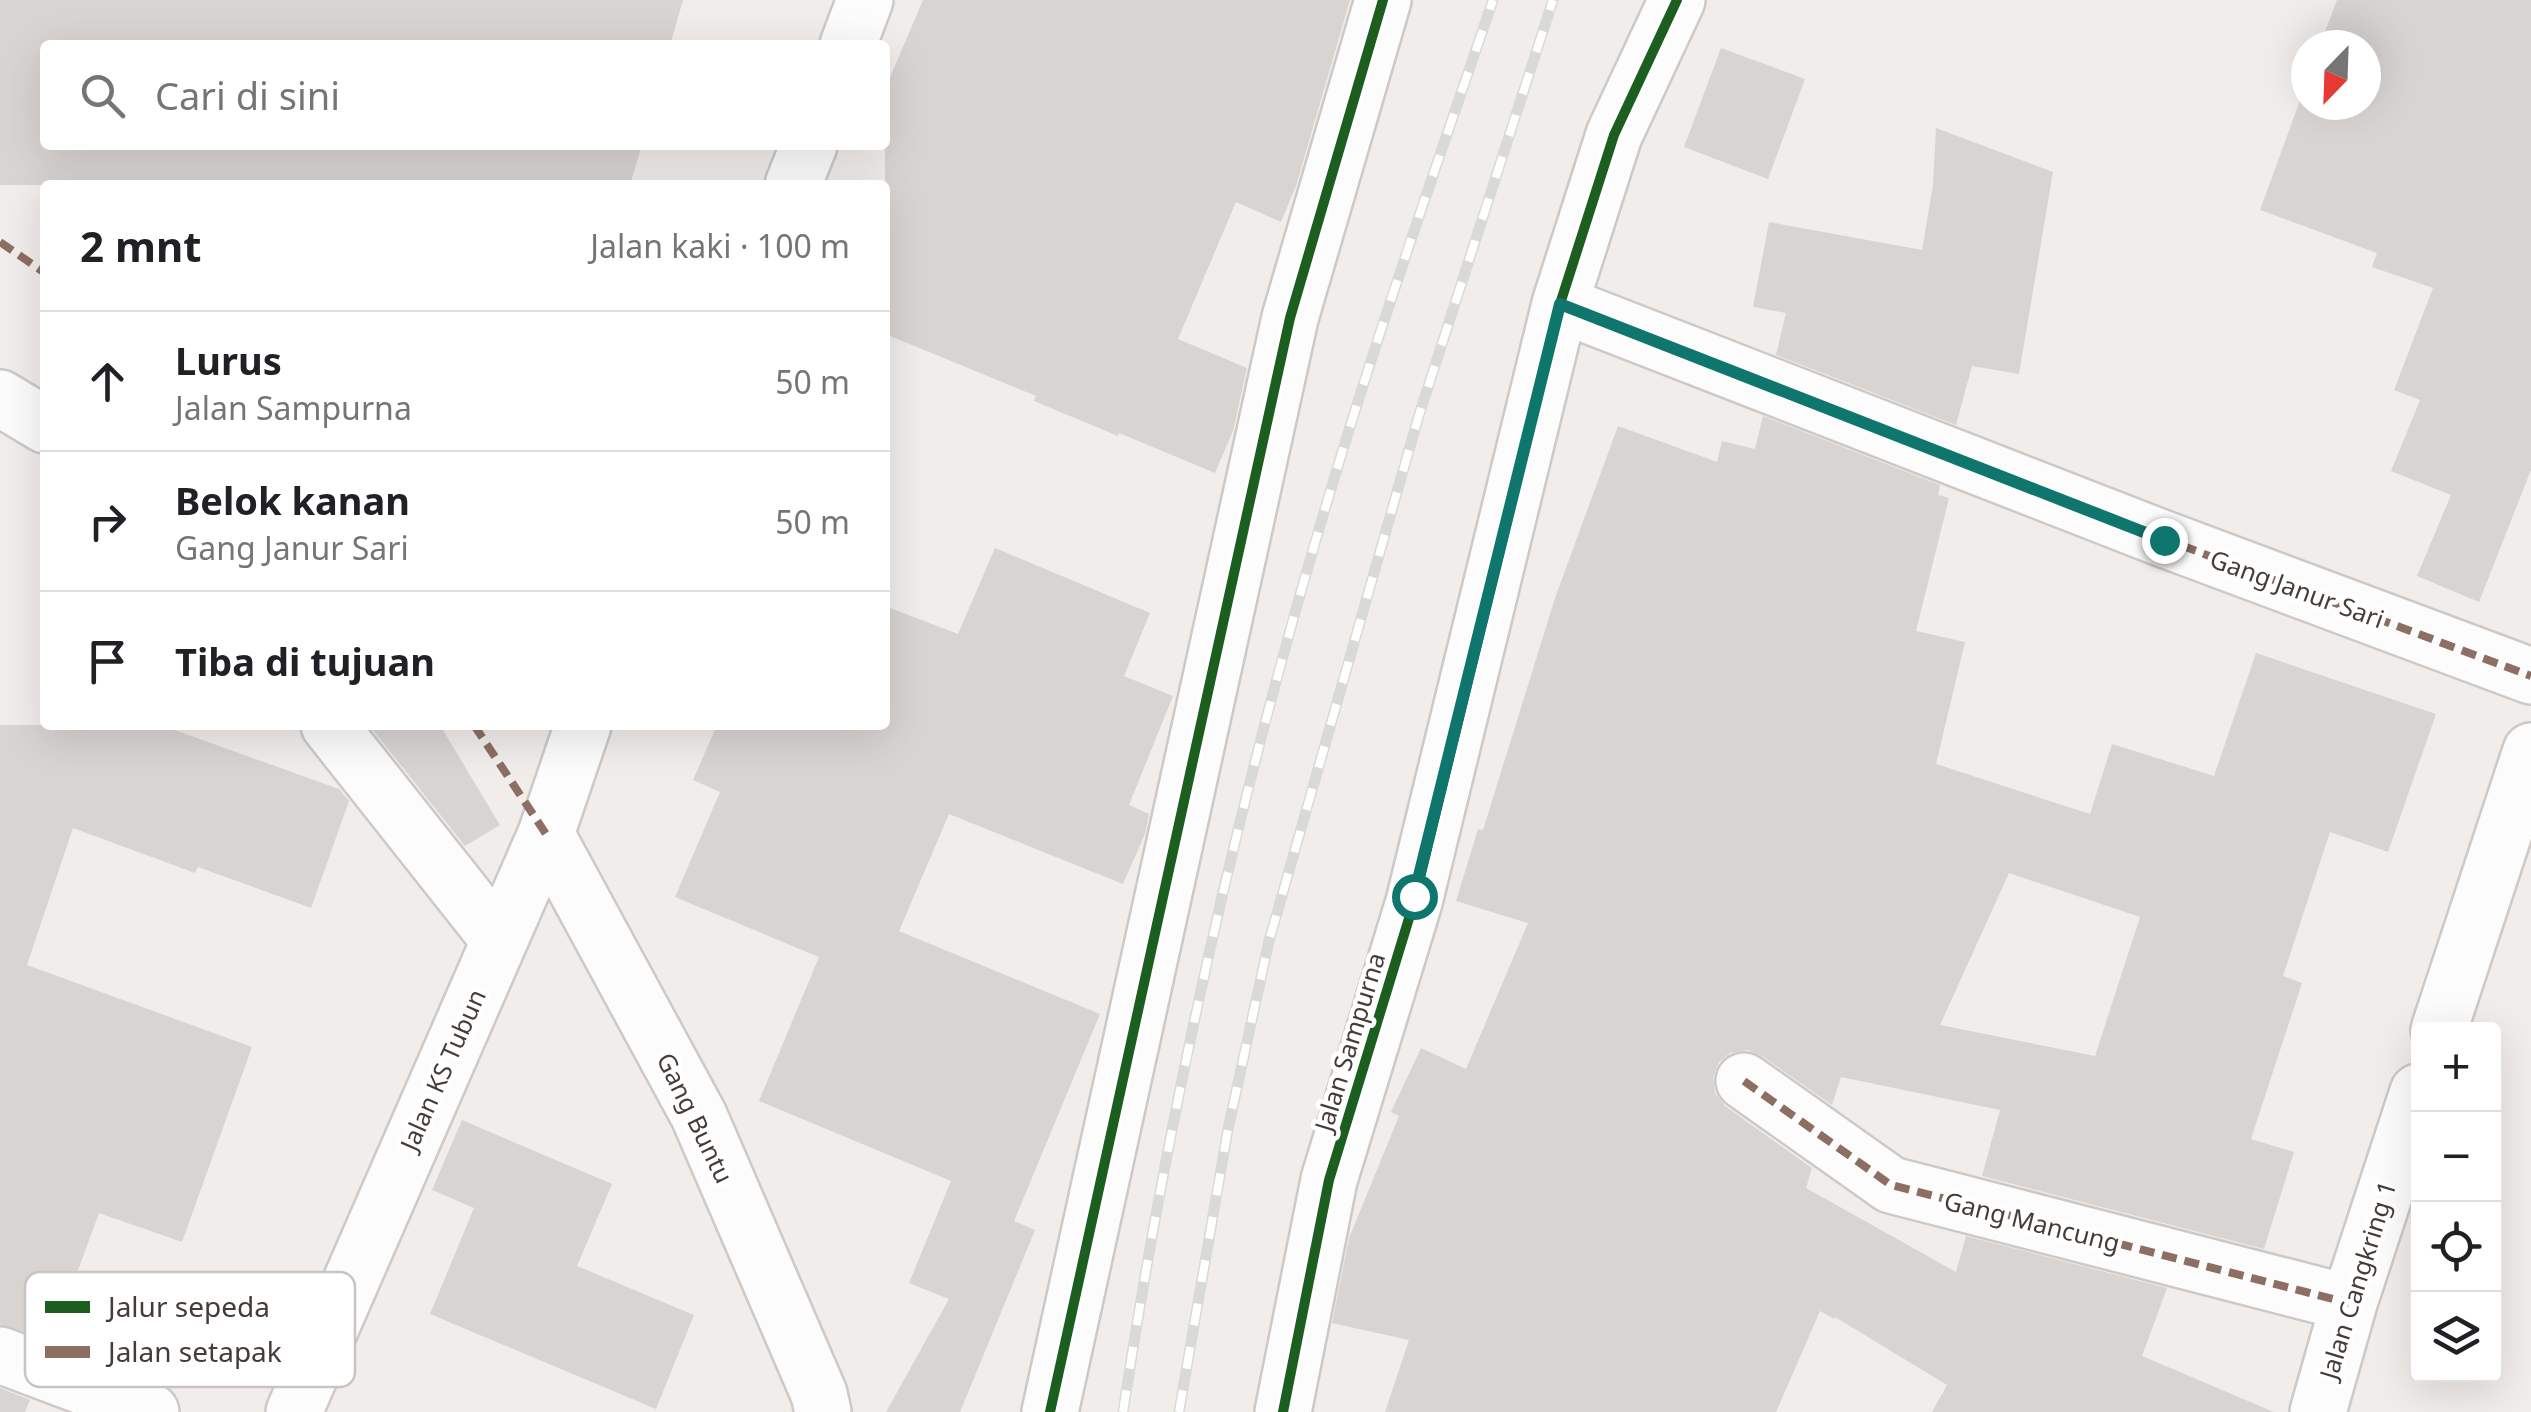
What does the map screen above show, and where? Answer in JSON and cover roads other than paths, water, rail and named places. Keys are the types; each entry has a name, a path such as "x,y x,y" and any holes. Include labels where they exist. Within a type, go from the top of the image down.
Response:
{"street":[{"path":"850,40 865,0"},
{"path":"1050,1412 1290,318 1383,0"},
{"name":"Jalan Sampurna","path":"1283,1412 1328,1180 1414,902 1560,304 1614,135 1677,0"},
{"path":"795,180 806,150"},
{"name":"Gang Janur Sari","path":"1560,304 2164,540 2531,676"},
{"path":"0,398 40,421"},
{"path":"333,730 499,940"},
{"name":"Jalan KS Tubun","path":"355,1272 546,834 581,730"},
{"path":"2442,1022 2531,752"},
{"name":"Gang Buntu","path":"546,834 698,1116 819,1394 823,1412"},
{"name":"Gang Mancung","path":"1744,1081 1891,1186 2349,1303"},
{"name":"Jalan Cangkring 1","path":"2318,1412 2411,1112"},
{"path":"0,1355 25,1364"},
{"path":"85,1387 151,1412"},
{"name":"Jalan KS Tubun","path":"294,1412 305,1387"}],"railway":[{"path":"1123,1412 1193,1027 1286,645 1360,395 1493,0"},
{"path":"1179,1412 1228,1129 1269,941 1419,415 1553,0"}]}
